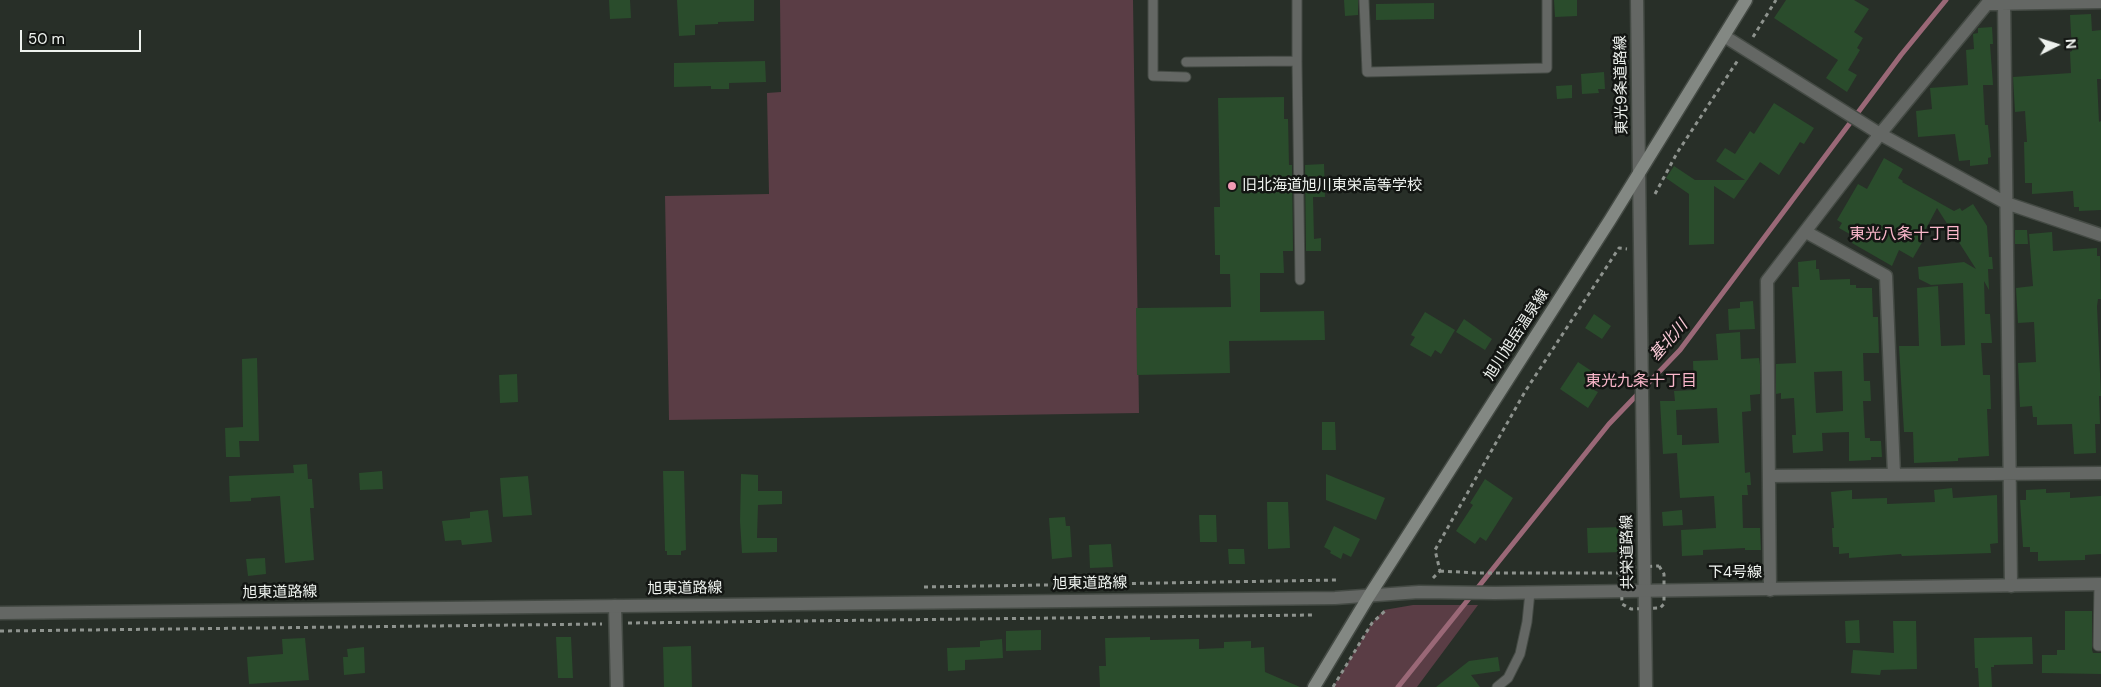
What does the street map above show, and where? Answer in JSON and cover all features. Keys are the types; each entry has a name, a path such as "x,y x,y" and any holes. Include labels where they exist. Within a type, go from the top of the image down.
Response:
{"main road":[{"name":"旭川旭岳温泉線","path":"1314,687 1369,596 1610,220 1639,170 1746,0"}],"street":[{"name":"東光9条道路線","path":"1637,0 1639,170"},
{"path":"1770,590 1767,280 1880,134 1987,4 2004,2 2101,2"},
{"path":"2004,2 2011,586"},
{"path":"1724,36 1880,134 2006,204 2101,235"},
{"path":"1639,170 1641,233"},
{"path":"1806,232 1886,276 1894,475"},
{"name":"共栄道路線","path":"1641,233 1646,687"},
{"path":"1770,476 2101,474"},
{"name":"下4号線","path":"1369,596 1420,592 1770,590 2100,584"},
{"name":"旭東道路線","path":"0,613 1335,598 1369,596"},
{"path":"615,606 616,687"}],"lane":[{"path":"1153,0 1153,76 1186,76"},
{"path":"1296,0 1300,280"},
{"path":"1364,0 1367,72 1547,68 1547,0"},
{"path":"1186,62 1297,61"},
{"path":"2100,584 2098,646 2101,646"},
{"path":"1497,687 1508,678 1520,654 1527,622 1530,592"}],"path":[{"path":"1655,200 1655,191 1676,153 1776,0"},
{"path":"1440,571 1435,550 1526,390 1619,248 1626,250 1641,233"},
{"path":"1420,592 1440,571 1478,573 1621,573"},
{"path":"1333,687 1372,622 1384,610 1390,608"},
{"path":"0,631 1313,614"}],"shaded area":[{"path":"780,0 1133,0 1139,413 669,420 665,196 769,194 767,93 781,92"},
{"path":"1413,605 1478,605 1417,687 1333,687 1372,623 1384,610"}],"building":[{"path":"609,0 630,0 631,18 610,19"},
{"path":"677,0 754,0 754,21 695,25 695,35 679,36"},
{"path":"1344,0 1358,0 1358,15 1345,16"},
{"path":"1554,0 1577,0 1577,16 1555,17"},
{"path":"1786,0 1854,0 1869,9 1854,32 1863,38 1857,48 1860,50 1848,70 1857,75 1847,92 1826,78 1838,60 1774,18"},
{"path":"1434,3 1434,19 1376,20 1376,4"},
{"path":"2091,14 2092,31 2101,30 2101,79 2097,79 2099,122 2101,121 2101,210 2079,211 2079,207 2074,207 2073,191 2032,194 2032,183 2025,183 2024,142 2027,142 2025,111 2015,112 2013,77 2071,73 2070,15"},
{"path":"1992,27 1993,44 1990,44 1993,85 1983,85 1985,125 1988,125 1991,157 1988,158 1988,164 1970,166 1970,160 1959,161 1955,134 1918,137 1916,111 1932,109 1930,88 1968,85 1966,50 1974,49 1973,34 1978,33 1978,28"},
{"path":"765,61 766,82 729,83 729,89 711,89 711,86 674,87 674,63"},
{"path":"1604,72 1605,89 1598,89 1599,93 1582,94 1581,74"},
{"path":"1572,85 1572,98 1557,99 1556,86"},
{"path":"1284,97 1284,119 1288,119 1289,165 1292,165 1293,251 1283,251 1284,273 1260,273 1260,312 1324,311 1325,340 1229,341 1230,373 1137,375 1136,308 1231,307 1230,274 1220,274 1220,255 1215,255 1214,207 1220,207 1218,98"},
{"path":"1774,103 1814,128 1804,144 1800,142 1779,175 1760,162 1734,199 1714,186 1714,244 1689,245 1689,194 1666,178 1674,166 1695,180 1745,180 1716,161 1725,148 1735,154 1750,131 1754,134"},
{"path":"1884,158 1903,169 1898,178 1902,182 1954,211 1960,208 1962,211 1973,204 1987,226 1989,257 1992,257 1993,269 1988,269 1989,290 1984,281 1985,314 1990,314 1992,343 1981,343 1983,375 1990,375 1991,409 1987,409 1989,456 1958,458 1958,461 1914,463 1913,432 1904,432 1899,346 1919,346 1917,288 1938,286 1941,346 1965,345 1963,283 1931,285 1919,279 1918,267 1964,262 1976,269 1937,208 1921,238 1924,239 1913,258 1899,250 1892,266 1852,243 1855,237 1839,228 1842,223 1837,220 1858,184 1867,189"},
{"path":"1324,164 1325,197 1313,197 1314,239 1321,238 1321,251 1306,251 1305,165"},
{"path":"2015,230 2027,230 2028,244 2015,244"},
{"path":"2052,232 2053,251 2097,248 2097,256 2100,256 2101,299 2098,299 2097,306 2101,396 2099,396 2100,424 2095,424 2096,453 2074,454 2072,424 2037,425 2037,417 2033,417 2032,406 2020,407 2018,363 2036,362 2034,322 2018,323 2016,288 2033,286 2029,234"},
{"path":"1816,260 1816,269 1819,269 1820,280 1850,279 1850,285 1856,285 1856,288 1872,288 1873,317 1878,317 1879,353 1863,353 1864,381 1870,381 1871,401 1863,401 1865,438 1870,438 1870,441 1881,441 1882,457 1871,457 1871,460 1849,461 1849,432 1822,433 1823,451 1793,453 1792,435 1796,435 1794,398 1781,399 1781,393 1776,394 1776,364 1796,363 1792,287 1799,287 1798,262","holes":["1842,371 1843,411 1816,413 1814,372"]},
{"path":"1753,301 1755,329 1729,330 1728,309 1740,308 1740,302"},
{"path":"1425,312 1455,330 1441,354 1435,350 1431,357 1410,345 1415,337 1411,335"},
{"path":"1594,314 1611,326 1602,339 1585,328"},
{"path":"1464,319 1492,339 1485,350 1456,332"},
{"path":"1740,332 1741,359 1759,358 1760,394 1750,395 1751,411 1742,412 1745,473 1750,472 1751,485 1747,485 1748,495 1742,495 1743,528 1760,528 1761,550 1745,550 1745,548 1703,550 1703,555 1682,556 1681,530 1716,528 1714,496 1680,498 1677,453 1663,454 1660,401 1675,401 1674,391 1694,390 1693,361 1718,360 1716,334","holes":["1717,408 1719,443 1682,445 1682,435 1677,435 1676,410"]},
{"path":"257,358 259,441 239,441 240,457 226,457 225,428 243,427 242,359"},
{"path":"1578,362 1602,378 1594,390 1598,392 1588,408 1560,389"},
{"path":"517,374 518,402 500,403 499,375"},
{"path":"1322,422 1335,422 1336,450 1322,450"},
{"path":"307,464 308,479 312,479 314,508 310,508 314,560 285,563 280,496 251,498 251,501 230,502 229,476 294,473 293,465"},
{"path":"382,471 383,489 360,490 359,473"},
{"path":"663,471 684,471 686,550 681,551 681,555 667,555 667,551 665,551"},
{"path":"741,474 758,475 758,491 782,491 782,504 758,505 757,538 777,538 777,552 742,553 740,521"},
{"path":"1326,474 1385,498 1376,520 1326,500"},
{"path":"528,476 532,515 503,517 500,478"},
{"path":"1485,479 1513,498 1486,541 1480,537 1475,544 1456,531 1473,505 1470,503"},
{"path":"1952,488 1953,498 1997,495 1998,543 1990,544 1991,553 1902,556 1901,554 1849,558 1849,553 1839,554 1839,547 1833,547 1832,528 1834,528 1831,492 1852,490 1852,499 1887,498 1887,504 1935,502 1934,490"},
{"path":"2046,489 2046,493 2070,492 2070,498 2101,496 2101,554 2085,555 2085,560 2038,561 2038,552 2030,552 2030,547 2023,547 2020,500 2026,500 2026,490"},
{"path":"1267,502 1288,502 1290,548 1268,549"},
{"path":"488,510 492,542 462,545 461,540 445,541 442,521 470,518 470,512"},
{"path":"1682,510 1683,525 1663,526 1662,512"},
{"path":"1199,515 1216,515 1217,542 1200,542"},
{"path":"1065,517 1066,526 1070,526 1072,557 1052,559 1049,518"},
{"path":"1334,526 1360,539 1351,557 1343,553 1341,559 1324,547"},
{"path":"1622,527 1624,552 1588,553 1587,528"},
{"path":"1111,544 1113,567 1090,568 1089,545"},
{"path":"1228,549 1244,549 1245,564 1229,564"},
{"path":"265,558 266,574 248,576 246,559"},
{"path":"2065,611 2092,611 2092,650 2093,653 2101,653 2101,674 2042,673 2042,655 2057,655 2057,650 2065,650"},
{"path":"1859,620 1860,643 1846,643 1845,621"},
{"path":"1893,621 1916,621 1917,669 1881,670 1880,675 1851,673 1853,650 1894,653"},
{"path":"1041,630 1041,650 1006,651 1006,631"},
{"path":"556,637 571,637 573,678 558,678"},
{"path":"1150,637 1150,640 1199,639 1199,649 1224,648 1224,642 1251,641 1251,648 1264,647 1265,672 1300,687 1100,687 1099,666 1106,666 1105,638"},
{"path":"2032,637 2033,664 1994,665 1994,667 1991,667 1992,687 1979,687 1978,668 1975,668 1974,638"},
{"path":"305,638 309,680 249,684 247,657 283,654 282,639"},
{"path":"1002,639 1003,658 965,660 965,670 948,671 947,648 980,647 980,641"},
{"path":"691,646 692,687 664,687 663,647"},
{"path":"364,647 365,673 344,675 343,657 348,657 347,649"},
{"path":"1498,657 1500,671 1471,675 1480,687 1436,687 1469,661"}],"waterway":[{"name":"基北川","path":"1398,687 1609,424 1680,350 1901,55 1946,0"}],"place":[{"name":"旧北海道旭川東栄高等学校","path":"1232,186"}],"district":[{"name":"東光八条十丁目","path":"1905,235"},
{"name":"東光九条十丁目","path":"1641,382"}]}
